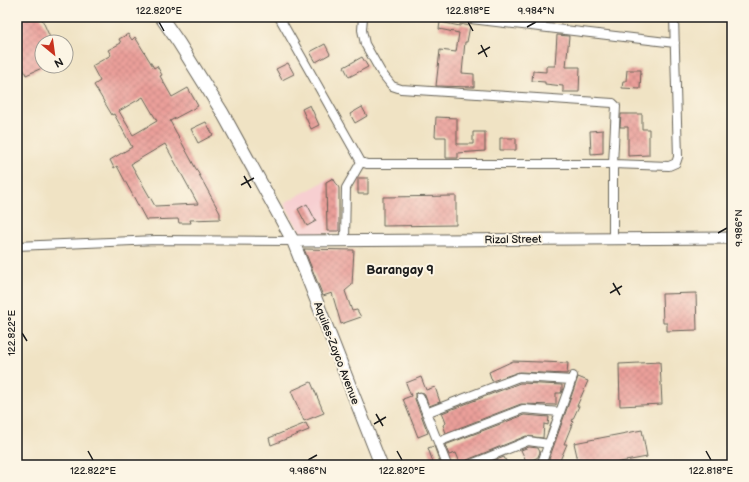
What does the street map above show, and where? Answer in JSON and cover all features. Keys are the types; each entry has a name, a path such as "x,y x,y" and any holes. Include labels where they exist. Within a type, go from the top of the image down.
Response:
{"highway":[{"name":"Aquiles-Zayco Avenue","path":"161,17 222,112 293,241 381,465"}],"main road":[{"name":"Rizal Street","path":"293,241 732,238"}],"street":[{"path":"279,17 361,162 367,164 612,164 669,166 676,163 678,157 674,17"},
{"path":"363,17 362,30 365,44 381,72 392,86 408,90 613,103 616,106 612,164 613,238"},
{"path":"454,17 675,43"},
{"path":"345,241 346,188 361,162"},
{"path":"17,246 156,240 293,241"},
{"path":"426,412 519,377 573,377 541,465"},
{"path":"420,397 447,465"},
{"path":"438,442 523,409 560,412"},
{"path":"469,465 528,441 549,444"}],"shaded area":[{"path":"333,177 340,187 341,233 301,234 284,203"}],"building":[{"path":"17,17 41,17 48,34 34,34 34,72 26,75 17,53"},
{"path":"440,22 460,26 460,24 470,26 467,42 465,42 462,73 474,74 474,87 436,86 440,50 456,52 459,33 439,29"},
{"path":"128,34 132,40 135,37 154,68 157,66 162,75 160,76 172,97 188,88 198,106 170,121 220,213 220,219 190,220 191,223 179,223 178,219 146,220 117,166 114,168 110,160 132,147 114,114 112,115 94,85 100,81 92,66 111,55 108,50 121,43 119,39","holes":["143,97 157,121 133,135 119,111","165,144 198,204 155,206 131,164"]},
{"path":"557,35 569,36 566,67 580,67 579,92 563,92 563,86 532,81 533,71 546,72 546,66 555,66"},
{"path":"325,44 330,54 316,62 310,52"},
{"path":"362,57 368,67 349,77 344,67"},
{"path":"288,63 294,74 282,80 276,69"},
{"path":"627,70 641,70 640,89 622,88 623,81 626,81"},
{"path":"310,105 319,125 311,129 302,109"},
{"path":"362,107 367,116 355,123 350,114"},
{"path":"621,114 642,114 642,129 649,129 649,155 628,156 628,127 620,127"},
{"path":"436,117 457,118 457,144 473,144 473,132 485,132 485,151 458,153 458,158 446,158 446,137 435,137"},
{"path":"206,122 213,135 198,143 191,129"},
{"path":"603,130 603,153 591,154 590,131"},
{"path":"500,138 516,138 516,150 500,150"},
{"path":"333,178 339,188 339,231 327,231 326,182"},
{"path":"358,178 368,178 368,194 358,194"},
{"path":"456,196 456,225 383,226 383,197"},
{"path":"307,204 316,221 307,226 298,209"},
{"path":"304,249 354,250 352,285 345,291 352,311 357,310 361,317 341,324 332,293 323,296"},
{"path":"696,293 697,330 667,331 667,323 663,323 662,294"},
{"path":"513,361 568,363 567,374 519,372 492,381 489,372"},
{"path":"660,362 662,404 620,406 619,364"},
{"path":"421,377 426,390 435,387 440,402 429,406 424,393 420,392 415,394 415,399 428,433 418,437 403,399 411,396 406,383"},
{"path":"578,377 588,381 577,406 579,406 564,444 567,444 558,465 547,465"},
{"path":"311,382 324,413 304,421 291,391"},
{"path":"520,383 562,385 562,390 561,393 556,393 556,405 521,404 446,433 443,425 446,423 442,413"},
{"path":"524,415 549,417 548,425 544,424 543,438 526,436 467,460 461,465 456,453 449,455 445,445"},
{"path":"306,423 309,430 271,445 269,438"},
{"path":"642,430 647,457 604,465 579,465 574,443"},
{"path":"434,446 441,465 434,465 428,448"},
{"path":"529,447 538,448 540,452 538,457 527,463 521,450"},
{"path":"504,457 508,465 484,465"}],"district":[{"name":"Barangay 9","path":"400,269"}]}
